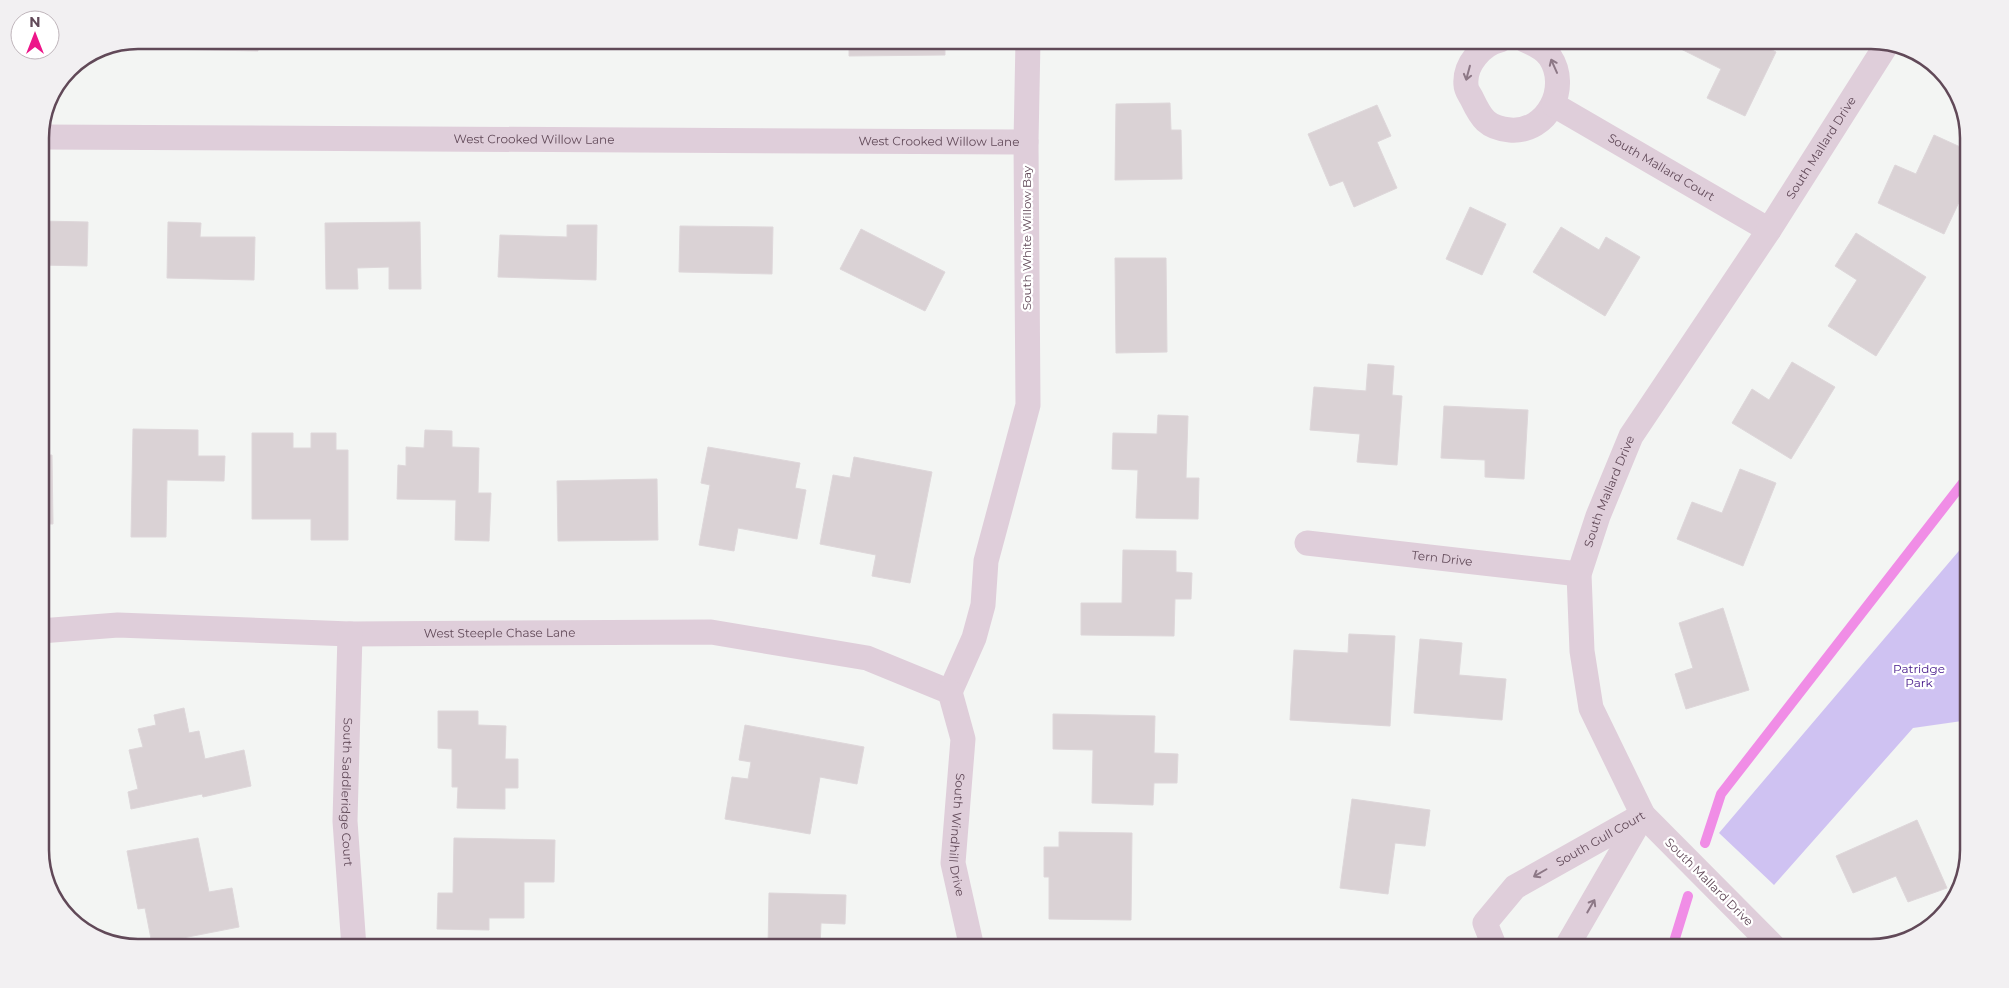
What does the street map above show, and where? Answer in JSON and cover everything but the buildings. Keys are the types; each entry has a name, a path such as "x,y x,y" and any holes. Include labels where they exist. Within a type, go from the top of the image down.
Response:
{"street":[{"name":"South White Willow Bay","path":"950,692 974,638 983,605 986,561 1028,405 1026,142 1028,49"},
{"path":"1483,49 1473,60 1467,74 1466,86 1482,118 1495,127 1511,130 1527,128 1541,120 1554,105 1558,90 1557,74 1550,56 1542,49"},
{"name":"South Mallard Drive","path":"1766,939 1643,814 1591,708 1582,651 1579,574 1598,516 1631,436 1768,230 1883,50"},
{"name":"South Mallard Court","path":"1554,105 1768,230"},
{"name":"West Crooked Willow Lane","path":"49,137 1026,142"},
{"name":"Tern Drive","path":"1307,543 1579,574"},
{"name":"West Steeple Chase Lane","path":"49,630 118,625 350,634 711,632 867,658 950,692"},
{"name":"South Saddleridge Court","path":"350,634 344,821 353,939"},
{"name":"South Windhill Drive","path":"950,692 963,739 952,863 970,939"},
{"name":"South Gull Court","path":"1491,939 1484,923 1515,887 1643,814"},
{"name":"South Gull Court","path":"1571,939 1643,814"}],"green space":[{"name":"Patridge Park","path":"1960,550 1960,721 1913,728 1774,885 1719,833"}],"waterway":[{"path":"1705,843 1721,794 1960,487"},
{"path":"1675,939 1688,896"}]}
